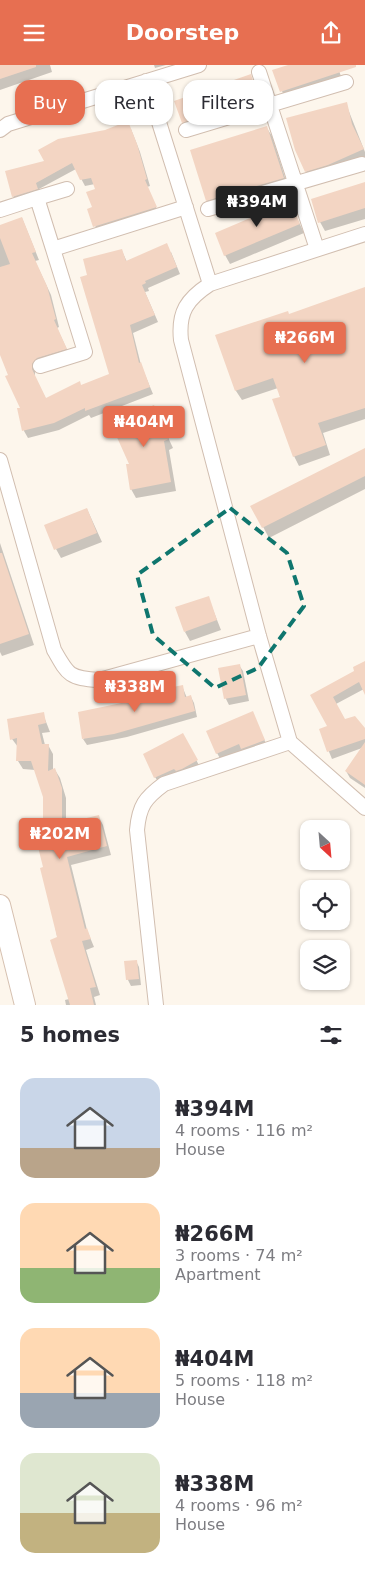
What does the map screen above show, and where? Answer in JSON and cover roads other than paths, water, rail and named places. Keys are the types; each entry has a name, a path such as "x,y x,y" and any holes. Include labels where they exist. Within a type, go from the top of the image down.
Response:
{"street":[{"path":"149,80 199,65"},
{"path":"258,72 261,80"},
{"path":"273,103 346,82"},
{"path":"0,130 8,125 95,97"},
{"path":"273,116 317,249"},
{"path":"160,125 210,284"},
{"path":"186,130 202,125"},
{"path":"208,209 362,163"},
{"path":"0,210 67,189"},
{"path":"37,198 85,352 40,366"},
{"path":"53,249 186,207"},
{"path":"365,234 210,284 194,294 185,309 180,324 182,340 259,636 290,742 365,809"},
{"path":"0,460 54,650 67,673 82,679 99,680 259,636"},
{"path":"156,1005 137,829 138,812 149,795 164,784 290,742"},
{"path":"0,905 25,1005"}]}
